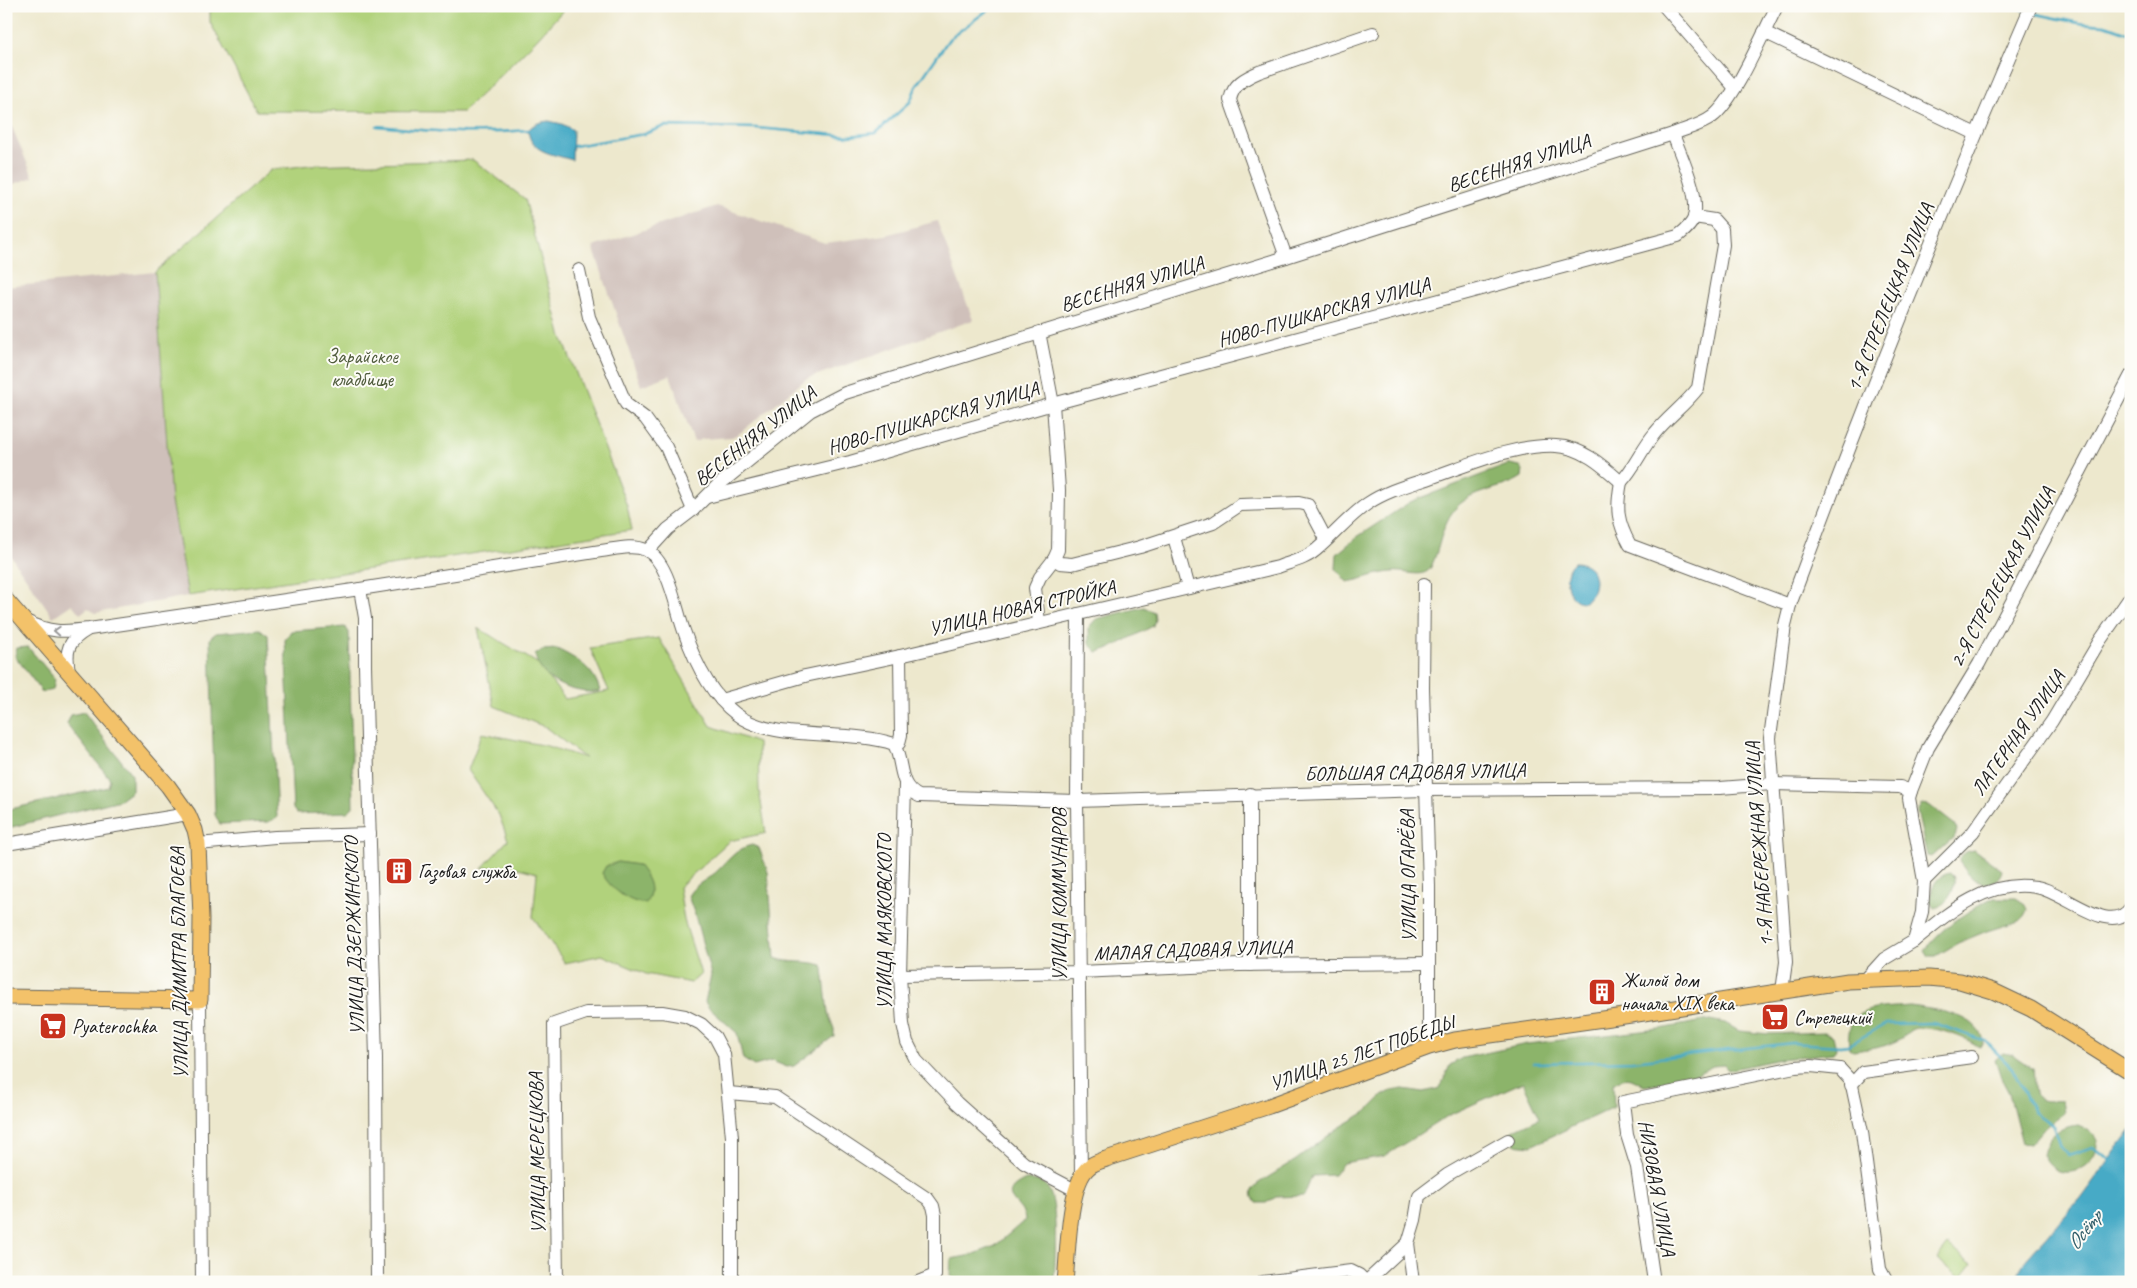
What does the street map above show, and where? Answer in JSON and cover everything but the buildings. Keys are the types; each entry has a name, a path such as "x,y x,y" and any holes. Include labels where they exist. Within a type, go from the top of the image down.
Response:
{"main road":[{"name":"УЛИЦА ДИМИТРА БЛАГОЕВА","path":"6,600 168,786 188,814 195,830 198,844 201,918 200,1000"},
{"name":"УЛИЦА 25 ЛЕТ ПОБЕДЫ","path":"1081,1176 1089,1167 1106,1159 1260,1109 1429,1047 1455,1040 1865,980 1929,978 1960,981 1993,991 2031,1009 2127,1070"},
{"path":"6,997 200,1000"},
{"path":"1065,1282 1075,1190 1081,1176"}],"street":[{"path":"1664,6 1735,88"},
{"path":"1777,6 1735,88 1720,110 1711,118 1673,134 1694,193 1694,217 1714,220 1722,229 1723,245 1698,388 1689,400 1654,434 1632,470 1621,482 1617,510 1620,525 1630,545 1790,605"},
{"name":"1-Я СТРЕЛЕЦКАЯ УЛИЦА","path":"1790,605 1842,466 1976,134 2029,12"},
{"path":"1764,32 1976,134"},
{"path":"1286,256 1230,100 1231,92 1242,80 1259,72 1372,33"},
{"name":"ВЕСЕННЯЯ УЛИЦА","path":"648,551 668,529 810,411 845,393 1673,134"},
{"name":"НОВО-ПУШКАРСКАЯ УЛИЦА","path":"706,497 850,462 1053,404 1678,236 1690,226 1694,217"},
{"path":"580,270 589,317 626,404 645,418 666,447 693,510"},
{"path":"1039,332 1053,404 1060,490 1058,550 1035,588 1039,622"},
{"name":"2-Я СТРЕЛЕЦКАЯ УЛИЦА","path":"1910,795 1928,748 1979,664 2131,375"},
{"name":"УЛИЦА НОВАЯ СТРОЙКА","path":"721,700 805,676 900,656 1278,567 1316,551 1350,516 1368,502 1390,492 1524,448 1557,446 1580,452 1594,458 1621,482"},
{"path":"1054,559 1060,563 1072,564 1174,537 1214,523 1240,505 1300,502 1308,505 1326,540"},
{"path":"1174,537 1188,588"},
{"path":"26,621 40,628 55,632 89,629 360,590 628,548 639,548 648,551 657,559 663,570 691,650 700,669 721,700 743,719 764,729 855,736 873,738 894,744 899,743 902,735 900,656"},
{"name":"УЛИЦА ОГАРЁВА","path":"1424,584 1423,688 1429,886 1429,1047"},
{"name":"УЛИЦА ДЗЕРЖИНСКОГО","path":"360,590 365,618 376,1058 376,1282"},
{"name":"ЛАГЕРНАЯ УЛИЦА","path":"1924,881 1973,832 2052,721 2100,642 2131,596"},
{"name":"1-Я НАБЕРЕЖНАЯ УЛИЦА","path":"1782,991 1786,962 1770,738 1785,625 1790,605"},
{"name":"УЛИЦА КОММУНАРОВ","path":"1078,614 1081,1176"},
{"path":"69,671 67,652 69,645 76,636 89,629"},
{"name":"УЛИЦА МАЯКОВСКОГО","path":"894,744 899,752 905,785 900,975 906,1042 916,1060 957,1102 1024,1163 1075,1190"},
{"name":"БОЛЬШАЯ САДОВАЯ УЛИЦА","path":"905,785 910,792 919,796 1078,801 1250,794 1426,790 1720,788 1772,784 1900,787 1910,795"},
{"path":"1250,794 1250,965"},
{"path":"1910,795 1924,881 1922,912 1914,941"},
{"path":"6,844 188,814"},
{"path":"198,844 275,837 370,834"},
{"path":"1865,980 1884,958 1914,941 1951,910 1991,890 2024,885 2038,887 2107,919 2116,919 2126,915 2131,907"},
{"name":"МАЛАЯ САДОВАЯ УЛИЦА","path":"900,975 1079,972 1250,965 1428,963"},
{"name":"УЛИЦА ДИМИТРА БЛАГОЕВА","path":"200,1000 202,1282"},
{"name":"УЛИЦА МЕРЕЦКОВА","path":"557,1282 554,1024 586,1013 662,1012 685,1016 701,1024 715,1037 724,1054 728,1093"},
{"path":"1887,1282 1880,1269 1862,1132 1851,1083 1863,1072 1972,1057"},
{"name":"НИЗОВАЯ УЛИЦА","path":"1654,1282 1637,1167 1627,1134 1623,1102 1795,1067 1811,1066 1840,1069 1851,1083"},
{"path":"732,1282 732,1137 728,1093 775,1097 928,1199 933,1206 935,1215 938,1278 918,1282"},
{"path":"1413,1282 1408,1243 1415,1220 1419,1196 1447,1175 1508,1140"},
{"path":"1263,1282 1351,1271 1359,1275 1366,1282 1408,1243"}],"shaded area":[{"path":"6,113 33,177 6,187"},
{"path":"717,206 825,243 886,235 937,221 973,320 806,379 740,433 732,437 703,439 694,442 670,375 641,386 593,247"},
{"path":"155,272 171,501 188,596 95,613 88,608 80,614 72,604 53,617 6,549 6,287"}],"green space":[{"path":"210,6 567,6 534,42 463,112 257,111 210,22"},
{"name":"Зарайское кладбище","path":"473,160 525,199 561,334 627,506 632,530 188,596 171,501 155,272 271,170 309,165"},
{"path":"1510,464 1520,466 1523,471 1522,477 1514,482 1477,494 1461,503 1454,510 1443,530 1434,560 1428,571 1419,574 1386,573 1347,582 1336,569 1337,554 1357,537 1410,502"},
{"path":"1144,607 1154,612 1153,626 1111,648 1097,652 1089,644 1089,627 1096,619"},
{"path":"345,627 349,632 353,807 347,812 297,814 293,809 285,640 291,631"},
{"path":"478,628 537,663 565,699 609,691 590,648 659,638 711,726 758,743 759,790 766,833 729,841 679,887 684,920 701,974 691,983 646,974 602,955 565,963 533,917 537,873 511,866 482,868 508,840 499,815 468,770 482,733 547,746 585,758 545,727 494,706"},
{"path":"260,629 268,635 277,818 268,822 220,824 215,815 210,638 216,633"},
{"path":"28,647 55,679 53,690 42,692 15,656 17,648"},
{"path":"557,649 584,665 594,676 600,691 580,691 565,687 546,675 535,655 542,650"},
{"path":"84,712 132,775 132,791 120,800 6,827 6,810 108,787 110,779 67,724 71,715"},
{"path":"1922,804 1929,805 1955,825 1957,830 1955,836 1932,857 1927,856 1917,811"},
{"path":"752,845 759,848 768,872 775,958 822,965 823,969 828,1013 834,1029 834,1036 794,1066 787,1067 772,1061 754,1066 743,1059 737,1033 709,1008 705,1002 711,975 688,896 690,892 715,873 736,852"},
{"path":"1974,850 2002,870 1996,880 1989,883 1981,883 1974,880 1960,863 1960,857 1966,852"},
{"path":"618,862 638,865 641,869 647,878 650,888 649,898 646,903 626,898 609,884 602,873 606,866"},
{"path":"1950,873 1954,877 1952,892 1943,904 1934,908 1930,902 1933,887 1937,880"},
{"path":"1994,898 2016,898 2025,904 2027,910 2019,921 1958,943 1936,956 1929,956 1925,950 1939,933 1966,913"},
{"path":"1910,1006 1956,1015 1966,1020 1975,1026 1981,1034 1983,1045 1979,1047 1949,1033 1917,1028 1909,1031 1893,1043 1853,1051 1849,1048 1849,1034 1852,1023 1857,1016 1875,1009"},
{"path":"1710,1020 1725,1023 1739,1031 1769,1034 1824,1032 1833,1036 1836,1049 1833,1053 1780,1059 1728,1070 1724,1065 1713,1066 1682,1081 1644,1086 1632,1079 1621,1079 1613,1084 1614,1107 1531,1146 1514,1144 1512,1131 1540,1118 1523,1082 1449,1115 1385,1156 1343,1163 1334,1175 1312,1176 1304,1196 1276,1197 1266,1203 1256,1203 1253,1198 1252,1194 1257,1184 1296,1160 1337,1129 1366,1112 1382,1096 1391,1091 1403,1089 1424,1092 1440,1088 1450,1065 1462,1058 1527,1044 1659,1029"},
{"path":"2003,1053 2013,1055 2033,1069 2035,1091 2038,1098 2043,1101 2062,1101 2064,1113 2044,1128 2030,1144 2022,1143 2009,1093 2001,1078 1995,1060"},
{"path":"2078,1125 2093,1134 2098,1144 2095,1155 2088,1164 2077,1171 2064,1172 2052,1167 2043,1155 2047,1142 2065,1128"},
{"path":"1026,1180 1042,1183 1051,1194 1055,1218 1054,1282 956,1282 950,1275 951,1259 972,1255 995,1246 1025,1220 1020,1208 1010,1195 1011,1190"},
{"path":"1948,1245 1972,1264 1961,1278 1937,1259"}],"water":[{"path":"549,121 562,124 573,130 572,160 551,154 533,144 528,130 538,123"},
{"path":"1574,562 1585,564 1592,570 1594,575 1595,585 1593,591 1585,602 1574,598 1568,587 1567,573"},
{"name":"Осётр","path":"2131,1130 2131,1282 2015,1282 2023,1263 2080,1199"}],"waterway":[{"path":"574,146 644,134 665,126 756,128 849,136 876,133 910,102 916,87 949,39 993,6"},
{"path":"2015,6 2025,10"},
{"path":"2032,13 2079,23 2105,25 2131,34"},
{"path":"377,126 433,131 528,130"},
{"path":"1534,1063 1632,1061 1792,1043 1840,1046 1848,1045 1886,1024 1933,1023 1985,1041 2012,1068 2034,1112 2054,1126 2061,1147 2068,1155 2094,1147 2112,1162"}],"place":[{"name":"Газовая служба","path":"399,871"},
{"name":"Жилой дом начала XIX века","path":"1602,992"},
{"name":"Стрелецкий","path":"1775,1017"},
{"name":"Pyaterochka","path":"53,1026"}]}
